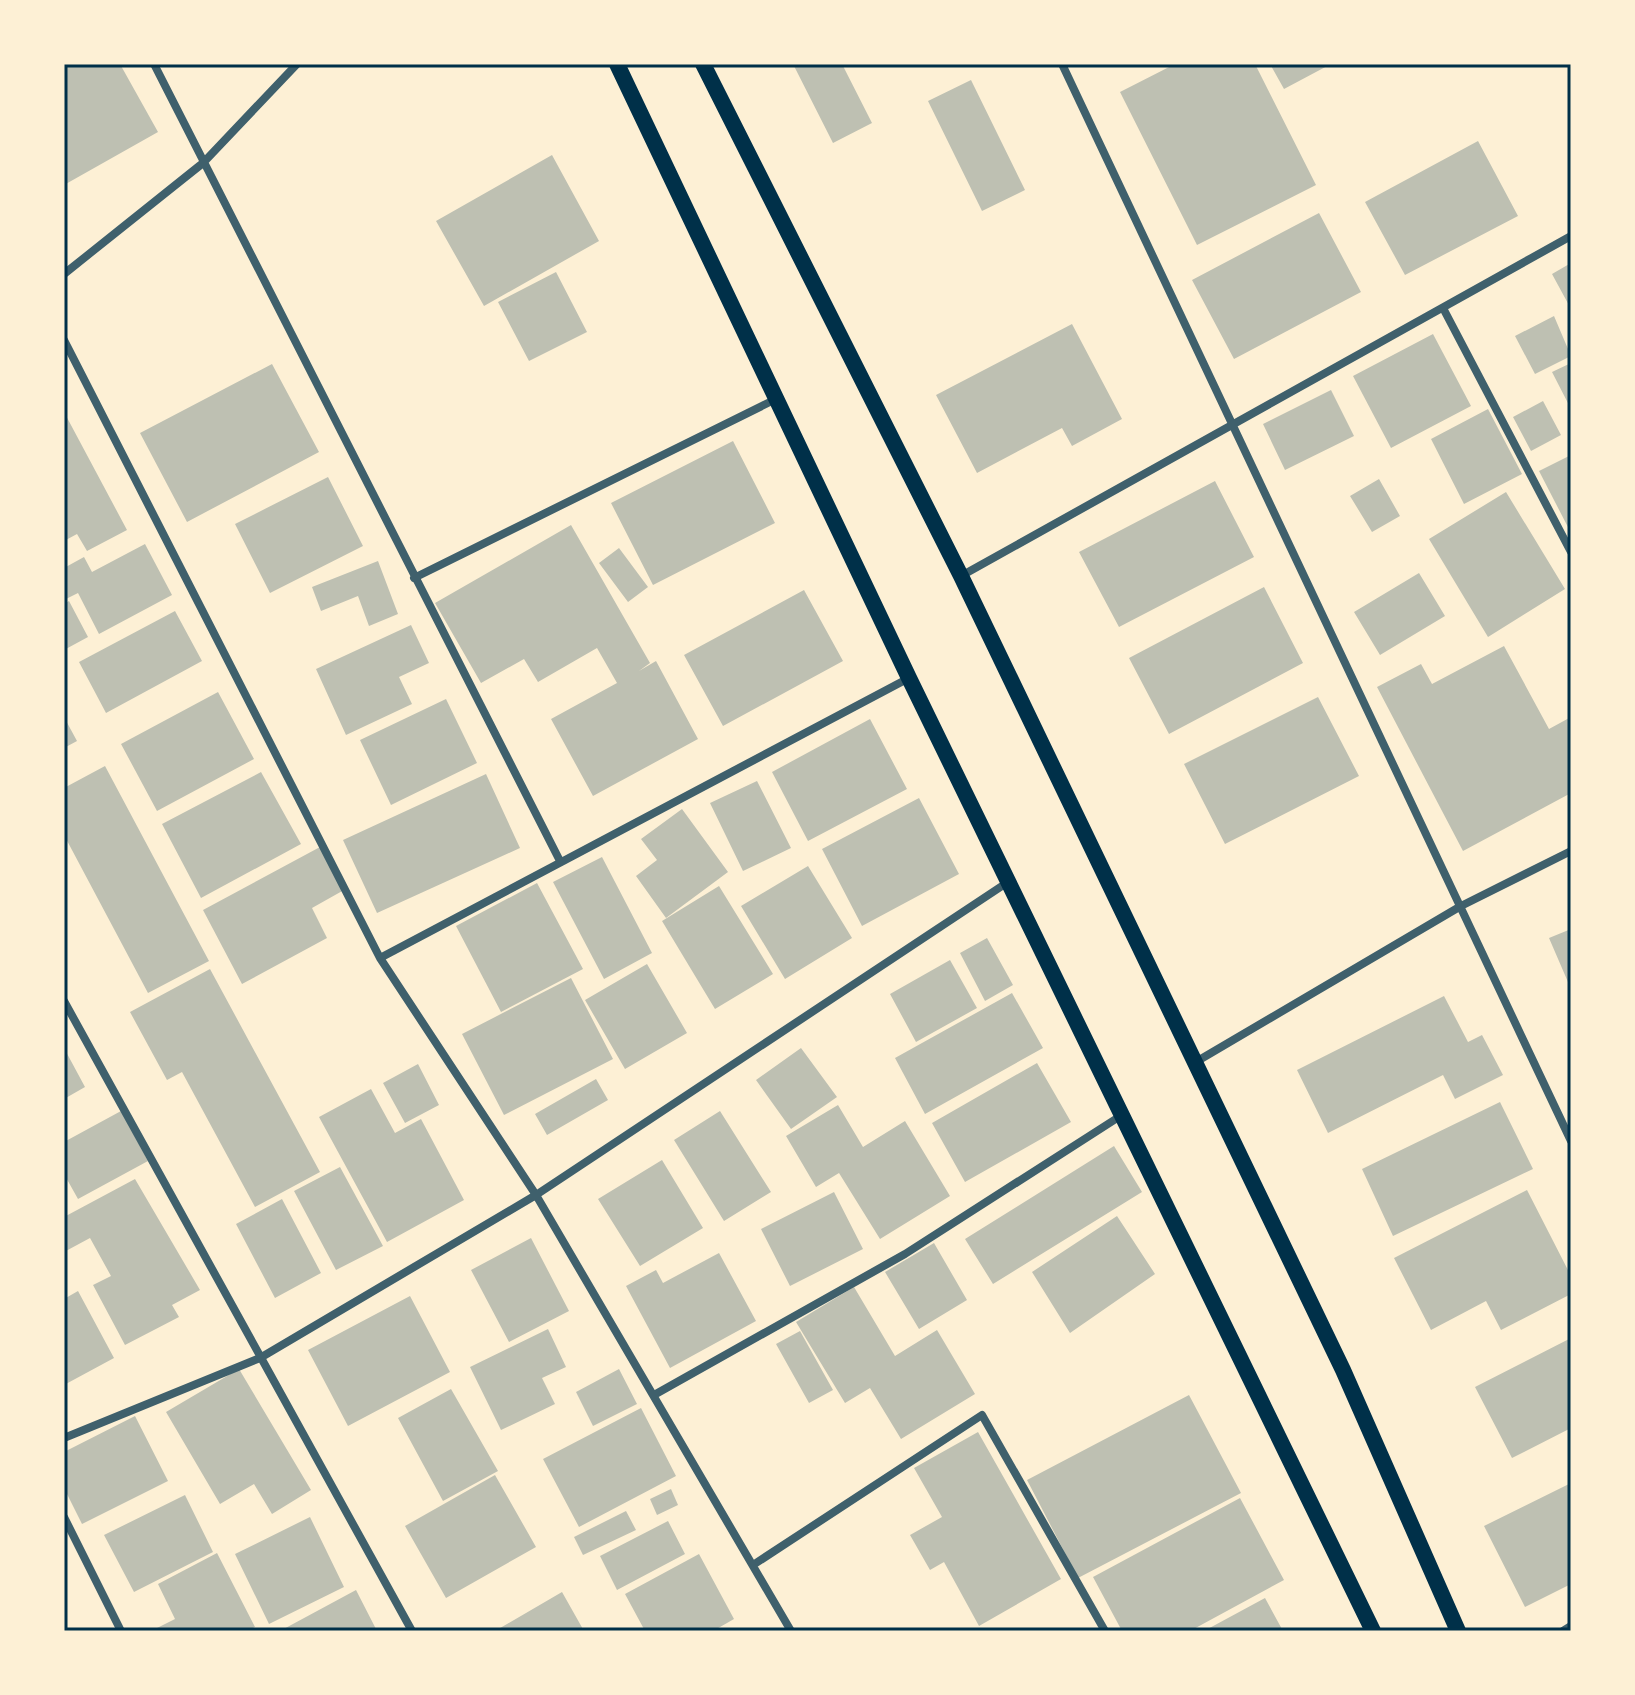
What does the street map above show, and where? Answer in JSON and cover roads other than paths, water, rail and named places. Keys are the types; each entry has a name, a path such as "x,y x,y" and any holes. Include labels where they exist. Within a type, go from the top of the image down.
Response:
{"main road":[{"path":"617,64 909,678 1373,1631"},
{"path":"703,64 961,576 1343,1370 1458,1631"}],"street":[{"path":"154,64 560,861"},
{"path":"64,274 203,163 297,64"},
{"path":"1062,64 1571,1141"},
{"path":"961,576 1571,236"},
{"path":"1443,308 1571,552"},
{"path":"64,340 380,958 536,1195 791,1631"},
{"path":"414,578 778,398"},
{"path":"380,958 909,678"},
{"path":"1193,1063 1461,906 1571,851"},
{"path":"64,1438 260,1358 536,1195 1008,882"},
{"path":"64,1001 412,1631"},
{"path":"654,1395 905,1254 1122,1114"},
{"path":"753,1565 982,1415 1105,1631"},
{"path":"64,1517 121,1631"},
{"path":"1563,1631 1571,1626"}]}
